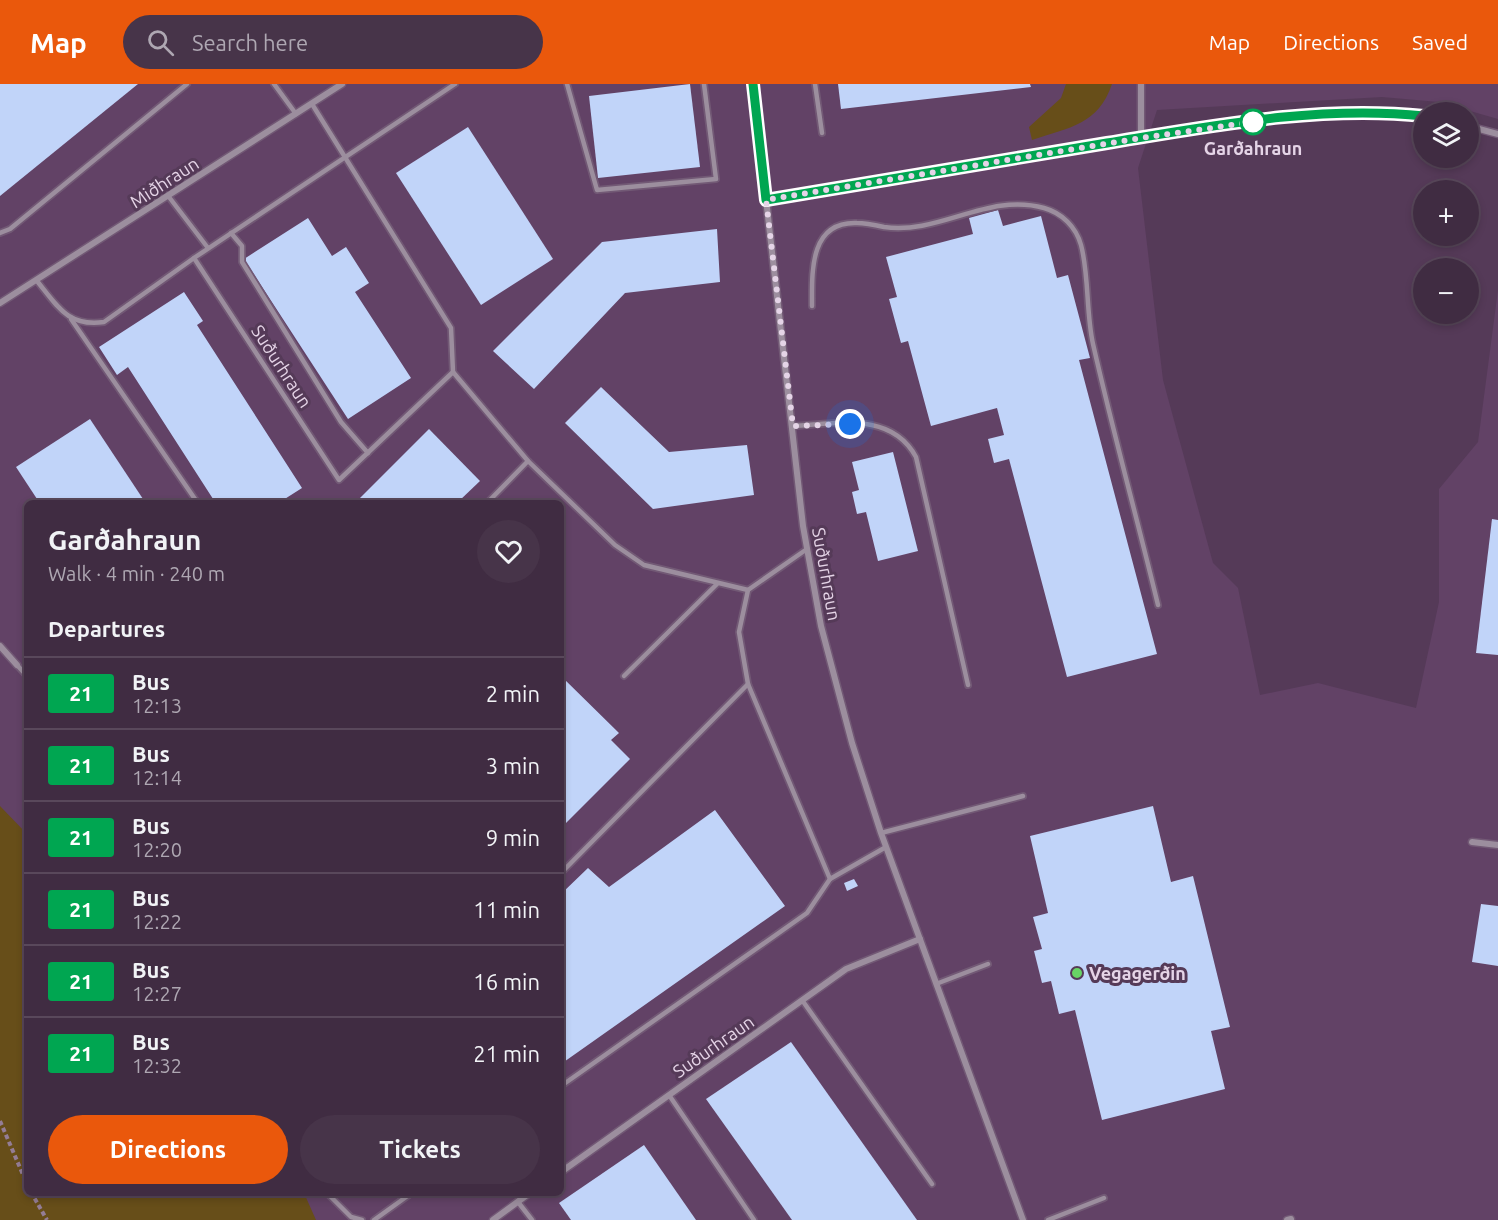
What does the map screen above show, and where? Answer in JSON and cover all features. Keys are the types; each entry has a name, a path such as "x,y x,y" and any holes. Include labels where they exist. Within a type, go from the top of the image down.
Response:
{"street":[{"path":"753,84 766,200 1141,138 1301,115 1380,111 1413,115"},
{"path":"1141,84 1141,138"},
{"name":"Miðhraun","path":"0,303 170,197 338,85"},
{"path":"1479,129 1498,134"},
{"name":"Suðurhraun","path":"766,200 808,549 821,626 835,681 881,833 1023,1220"},
{"path":"0,646 17,665"},
{"path":"1472,842 1498,845"},
{"name":"Suðurhraun","path":"564,1170 846,969 920,939"},
{"path":"493,1220 526,1196"}],"lane":[{"path":"0,233 10,229 187,84"},
{"path":"274,84 296,114"},
{"path":"71,320 88,325 104,322 208,248 455,84"},
{"path":"567,84 597,190 716,179 704,84"},
{"path":"815,84 822,133"},
{"path":"312,104 451,328 453,372 528,461 627,554 644,565 748,591"},
{"path":"170,197 208,248"},
{"path":"812,306 812,275 818,245 827,233 841,226 856,222 905,230 994,205 1044,208 1065,219 1081,244 1093,342 1158,605"},
{"path":"231,233 242,246 242,262 341,422 368,453"},
{"name":"Suðurhraun","path":"194,258 339,480 453,372"},
{"path":"37,281 71,320 196,500"},
{"path":"793,426 873,424 893,431 910,447 916,457 968,684"},
{"path":"490,500 528,461"},
{"path":"808,549 748,591 739,632 748,684 830,879"},
{"path":"624,676 717,584"},
{"path":"17,665 24,673"},
{"path":"564,870 748,684"},
{"path":"881,833 1023,796"},
{"path":"564,1084 807,913 830,879 886,847"},
{"path":"936,984 988,964"},
{"path":"802,1000 932,1184"},
{"path":"669,1095 754,1220"},
{"path":"330,1196 351,1218 362,1220"},
{"path":"375,1220 408,1196"},
{"path":"1048,1220 1104,1198"},
{"path":"518,1202 532,1220"}],"path":[{"path":"0,1121 24,1177"},
{"path":"33,1196 47,1220"}],"shaded area":[{"path":"0,84 1498,84 1498,119 1479,114 1479,102 1439,102 1382,97 1157,110 1138,168 1163,380 1213,563 1238,588 1260,695 1318,683 1416,708 1439,602 1439,489 1478,442 1498,290 1498,1220 296,1220 283,1196 564,1196 564,500 24,500 24,858 0,823"},
{"path":"1066,84 1112,84 1106,98 1091,116 1070,127 1032,140 1029,127 1061,98"},
{"path":"0,806 24,831 24,1196 305,1196 316,1220 0,1220"}],"building":[{"path":"0,84 138,84 0,196"},
{"path":"690,84 700,167 598,178 589,96"},
{"path":"838,84 1030,84 1031,87 841,109"},
{"path":"468,127 553,259 481,305 396,173"},
{"path":"998,210 1003,226 1041,216 1057,278 1068,275 1090,358 1079,360 1157,654 1067,677 1009,459 994,463 988,439 1004,435 997,408 931,426 908,341 901,343 889,299 897,297 886,257 973,234 969,218"},
{"path":"308,218 332,256 346,247 369,283 355,292 411,378 348,419 244,259"},
{"path":"717,229 720,282 625,293 534,389 493,351 602,242"},
{"path":"184,292 203,321 197,325 302,488 283,500 214,500 128,367 117,375 99,347"},
{"path":"601,387 669,452 747,445 754,495 653,509 565,423"},
{"path":"90,419 144,500 38,500 16,467"},
{"path":"429,429 480,481 460,500 358,500"},
{"path":"893,452 918,551 878,561 866,512 857,514 852,492 859,490 852,462"},
{"path":"1492,519 1498,520 1498,655 1476,653"},
{"path":"564,679 619,733 611,740 630,759 564,825"},
{"path":"1153,806 1171,882 1193,876 1230,1027 1211,1031 1225,1089 1102,1120 1075,1010 1059,1014 1051,981 1042,983 1034,951 1042,949 1033,917 1048,913 1030,836"},
{"path":"715,810 785,906 564,1062 564,891 588,868 609,887"},
{"path":"854,879 858,886 847,891 844,883"},
{"path":"1481,904 1498,906 1498,966 1472,962"},
{"path":"791,1042 917,1220 792,1220 706,1099"},
{"path":"644,1145 696,1220 571,1220 559,1203"}],"bus line":[{"name":"21","path":"753,84 766,200 1141,138 1301,115 1380,111 1413,115"}],"place":[{"name":"Garðahraun","path":"1253,122"},
{"name":"Vegagerðin","path":"1077,973"}],"route":[{"path":"850,424 793,426 766,200 1141,138 1253,122"}]}
